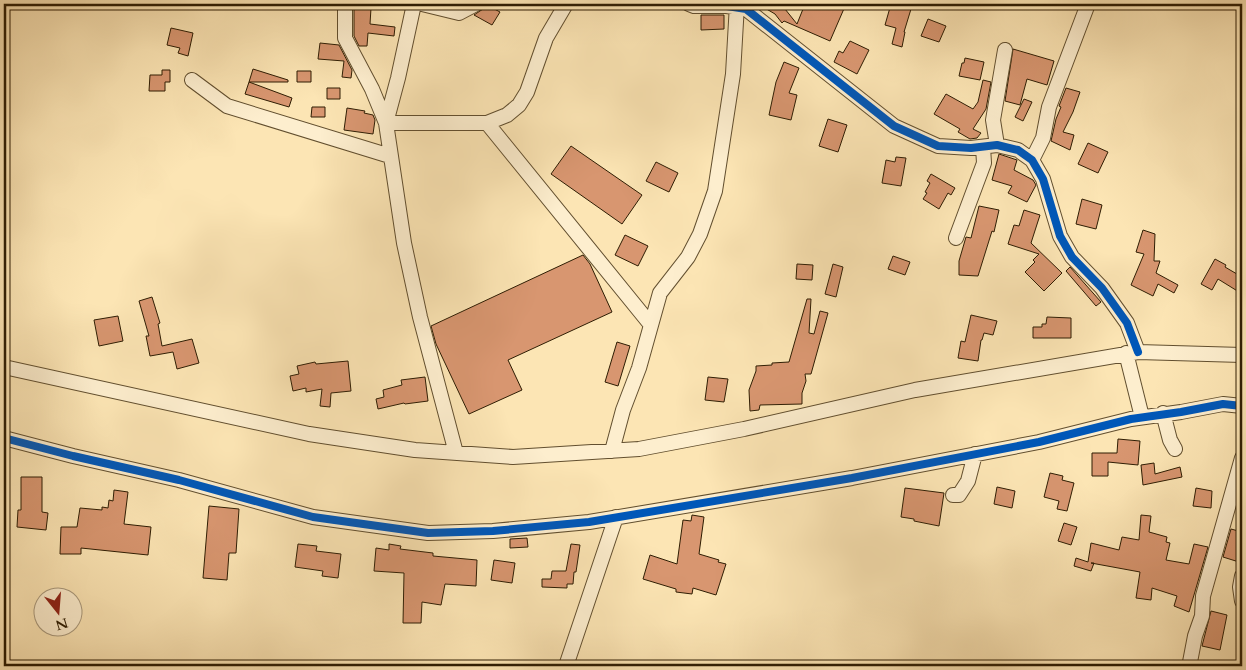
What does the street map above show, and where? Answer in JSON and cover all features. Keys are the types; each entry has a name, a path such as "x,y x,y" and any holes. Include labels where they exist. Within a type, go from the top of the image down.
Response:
{"street":[{"path":"345,4 345,38 372,89 386,123 404,243 416,299 456,453"},
{"path":"386,123 414,4"},
{"path":"422,4 459,13 476,4"},
{"path":"386,123 486,123 508,114 519,106 527,92 546,38 566,4"},
{"path":"689,4 694,6 737,6 746,9 894,126 938,146 972,148 990,146 1018,150 1032,160 1043,178 1060,236 1072,257 1102,288 1127,323 1142,417"},
{"path":"1032,160 1043,138 1049,107 1088,4"},
{"path":"612,451 623,410 640,368 660,293 688,257 700,234 715,191 733,74 737,6"},
{"path":"956,238 990,146 1005,50"},
{"path":"192,80 226,106 390,156"},
{"path":"486,123 651,325"},
{"path":"4,367 309,434 415,450 513,457 639,449 744,429 914,390 1132,352 1242,355"},
{"path":"4,438 179,480 313,518 428,533 494,531 589,522 852,478 1038,442 1142,417 1223,404 1242,406"},
{"path":"1162,414 1170,440 1175,449"},
{"path":"953,495 959,495 968,481 975,454"},
{"path":"1190,662 1195,636 1202,616 1203,596 1242,461"},
{"path":"566,666 616,517"},
{"path":"1242,576 1240,587 1242,601"}],"building":[{"path":"485,4 500,12 492,25 474,15 483,9"},
{"path":"758,4 781,4 797,24 805,4 846,4 830,41 784,21 782,23 775,14"},
{"path":"891,4 911,9 904,32 902,47 892,44 896,28 885,25"},
{"path":"354,7 371,8 370,24 395,27 394,36 368,33 367,46 359,46 354,36"},
{"path":"701,15 724,15 724,29 701,30"},
{"path":"928,19 946,26 939,42 921,36"},
{"path":"171,28 193,33 188,56 178,53 180,48 167,45"},
{"path":"850,41 869,50 857,74 834,62 839,51 843,53"},
{"path":"320,43 339,45 352,70 351,78 342,77 344,61 318,59"},
{"path":"1013,49 1054,61 1047,85 1027,79 1020,105 1005,101"},
{"path":"965,58 984,62 980,80 959,76"},
{"path":"784,62 799,68 789,93 797,95 791,120 769,115 776,82"},
{"path":"253,69 288,80 288,82 249,82"},
{"path":"162,70 170,70 170,82 165,82 165,91 149,91 150,75 162,75"},
{"path":"297,71 311,71 311,82 297,82"},
{"path":"983,80 991,82 986,109 973,129 981,133 977,138 970,139 958,132 960,129 934,114 946,94 973,109 978,102"},
{"path":"249,82 292,98 289,107 245,94"},
{"path":"327,88 340,88 340,99 327,99"},
{"path":"1066,88 1080,92 1063,132 1074,135 1070,150 1051,141 1061,107 1059,106"},
{"path":"1024,99 1032,102 1023,121 1015,117"},
{"path":"312,107 325,107 325,117 311,117"},
{"path":"347,108 365,111 364,113 373,115 375,120 373,134 344,130"},
{"path":"828,119 847,125 838,152 819,146"},
{"path":"1088,143 1108,152 1098,173 1078,164"},
{"path":"571,146 642,195 622,224 551,174"},
{"path":"999,154 1017,160 1014,170 1033,180 1036,185 1027,202 1008,193 1012,186 992,180"},
{"path":"896,157 906,158 901,186 882,183 886,160 895,162"},
{"path":"656,162 678,173 669,192 646,181"},
{"path":"931,174 955,188 951,195 948,193 939,209 923,199 927,193 925,192 930,183 927,181"},
{"path":"1082,199 1102,205 1096,229 1076,224"},
{"path":"979,206 999,210 994,232 992,231 978,276 959,275 959,261 966,237 971,238"},
{"path":"1024,210 1040,215 1031,243 1062,273 1044,291 1025,272 1035,262 1033,260 1039,254 1008,244 1014,225 1019,226"},
{"path":"1143,230 1155,234 1154,261 1160,261 1156,273 1178,285 1174,293 1158,284 1153,296 1131,285 1144,254 1136,252"},
{"path":"625,235 648,246 638,266 615,255"},
{"path":"583,255 590,264 612,312 508,360 522,390 469,414 436,344 431,326"},
{"path":"893,256 910,262 905,275 888,269"},
{"path":"1215,259 1242,277 1242,288 1239,292 1218,279 1212,290 1201,284"},
{"path":"797,264 813,265 812,280 796,279"},
{"path":"833,264 843,267 836,297 825,294"},
{"path":"1070,267 1101,302 1096,306 1066,271"},
{"path":"152,297 160,323 158,324 162,346 192,339 199,363 177,369 173,352 150,356 146,336 149,336 139,301"},
{"path":"807,299 811,299 809,333 814,334 820,311 828,313 811,374 805,374 806,381 802,393 802,404 760,405 759,410 750,411 749,390 756,366 789,362"},
{"path":"971,315 997,321 993,335 984,333 978,361 958,358 961,341 965,342"},
{"path":"118,316 123,341 99,346 94,320"},
{"path":"1047,317 1071,318 1071,338 1033,338 1033,327 1042,327 1042,324 1046,324"},
{"path":"617,342 630,346 618,386 605,382"},
{"path":"348,361 351,391 331,393 330,407 320,406 322,389 306,392 306,388 293,391 290,376 299,374 297,366 315,362 316,364"},
{"path":"425,377 428,401 404,403 378,409 376,399 384,397 383,390 402,385 401,380"},
{"path":"708,377 728,379 724,402 705,400"},
{"path":"1118,439 1140,441 1138,465 1108,462 1108,476 1092,476 1092,453 1117,453"},
{"path":"1154,463 1155,474 1180,467 1182,477 1143,485 1141,465"},
{"path":"1050,473 1063,476 1062,480 1074,483 1067,511 1057,509 1059,501 1044,497"},
{"path":"21,477 42,477 42,512 48,513 46,530 17,527 18,510 21,510"},
{"path":"997,487 1015,491 1012,508 994,504"},
{"path":"905,488 944,493 939,526 901,517"},
{"path":"1196,488 1212,491 1211,508 1193,506"},
{"path":"114,490 128,492 124,524 151,527 148,555 81,548 81,554 60,554 61,527 77,527 80,508 102,510 102,507 108,508 109,500 113,501"},
{"path":"209,506 239,509 236,553 229,553 227,580 203,578"},
{"path":"692,515 704,517 699,554 726,564 716,595 693,588 692,594 676,592 676,589 643,579 650,555 677,564 683,520 691,521"},
{"path":"1141,515 1151,516 1149,532 1167,537 1166,542 1170,543 1166,560 1189,564 1194,544 1208,547 1189,612 1174,606 1177,596 1152,588 1151,600 1136,598 1140,572 1094,564 1091,571 1074,566 1076,558 1088,562 1091,543 1119,550 1122,537 1139,540"},
{"path":"1064,523 1077,527 1071,545 1058,541"},
{"path":"1231,529 1242,532 1242,551 1239,562 1223,557"},
{"path":"527,538 528,547 510,548 510,539"},
{"path":"298,544 317,546 316,551 341,554 338,578 322,576 323,571 295,567"},
{"path":"389,544 401,546 400,549 433,553 433,556 477,560 476,586 445,584 441,605 422,602 421,623 403,623 404,573 374,571 376,548 389,550"},
{"path":"571,544 580,545 573,584 567,584 567,588 542,587 542,579 551,579 552,571 566,571"},
{"path":"494,560 515,563 512,583 491,580"},
{"path":"1211,611 1227,615 1220,650 1202,646"}],"cycle path":[{"path":"689,4 694,6 727,6 746,9 894,126 938,146 971,148 997,145 1018,150 1032,160 1043,179 1060,236 1072,257 1102,288 1127,323 1138,352"},
{"path":"4,438 179,480 313,517 428,533 493,531 589,522 852,478 1039,442 1131,419 1223,404 1242,406"}]}
